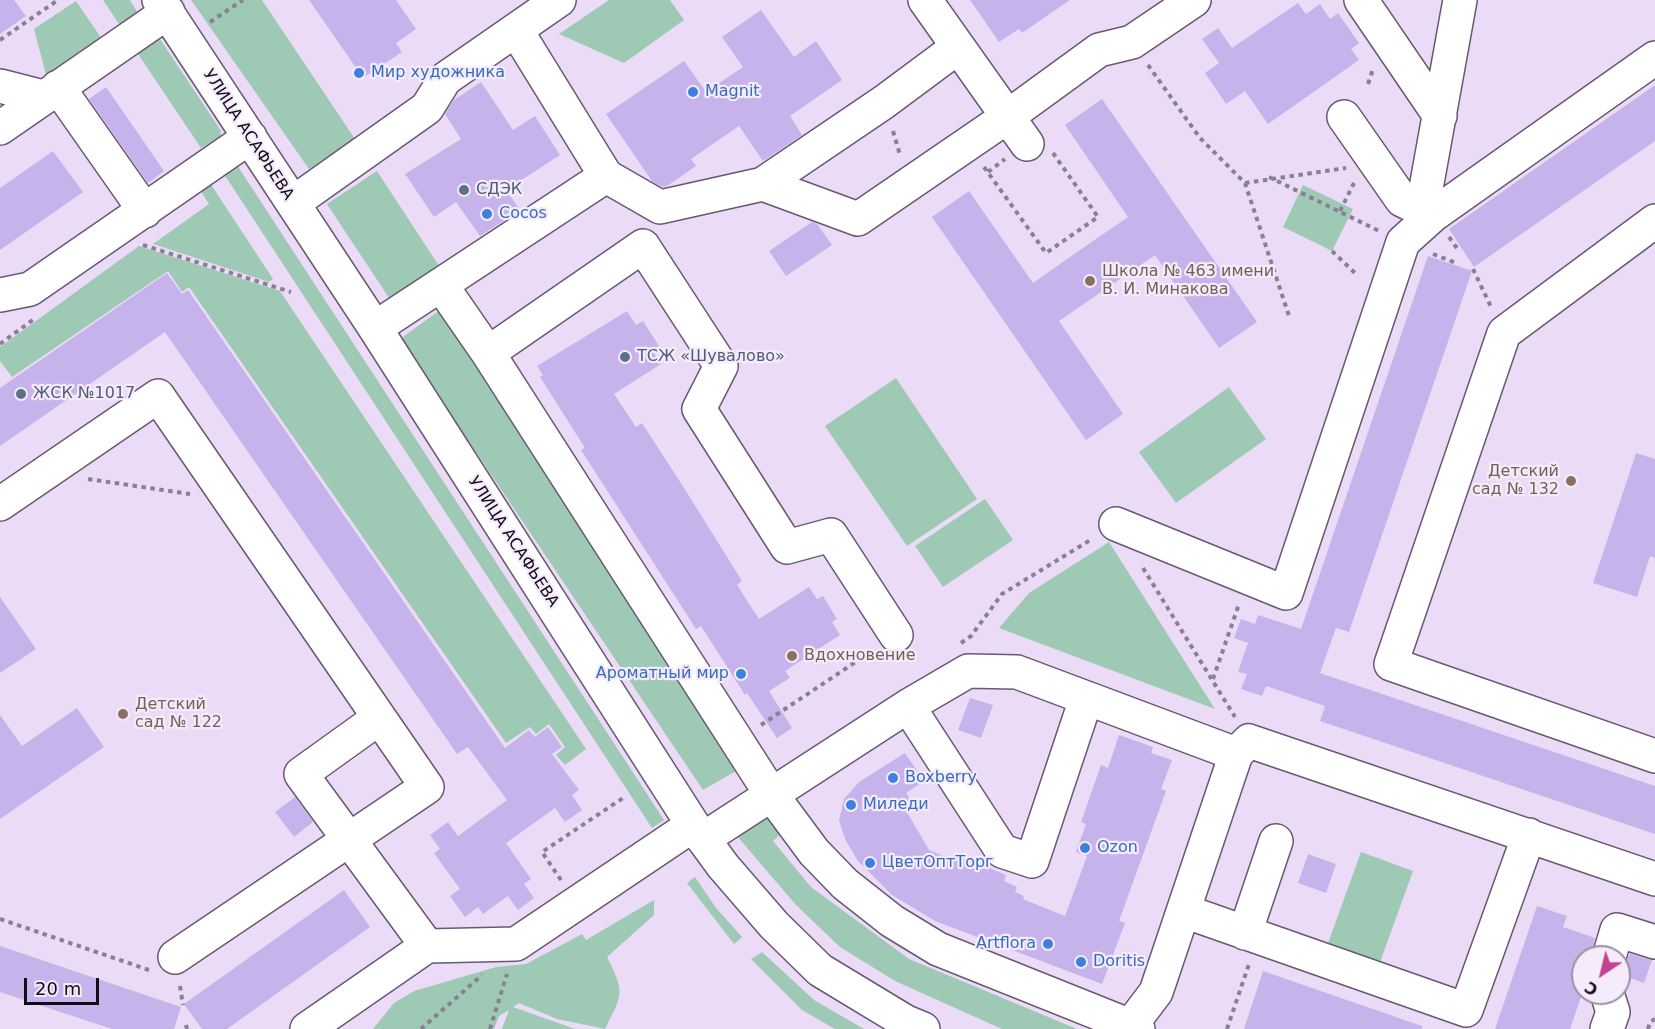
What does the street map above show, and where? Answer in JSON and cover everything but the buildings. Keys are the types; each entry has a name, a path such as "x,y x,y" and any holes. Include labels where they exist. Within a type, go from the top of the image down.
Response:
{"street":[{"path":"925,0 1027,144"},
{"path":"763,184 858,219 1100,50 1132,42 1194,0"},
{"path":"1361,0 1440,116"},
{"path":"1433,215 1425,194 1461,0"},
{"path":"0,128 164,6"},
{"name":"УЛИЦА АСАФЬЕВА","path":"164,6 375,328 698,832 774,925 820,970 906,1023 923,1029"},
{"path":"293,203 428,108 445,79 534,11 606,176 660,207 763,184 884,102 958,47"},
{"path":"1116,524 1248,579 1286,592 1403,242 1433,215 1655,58"},
{"path":"0,86 51,92 145,211"},
{"path":"1344,117 1402,200 1433,215"},
{"path":"0,295 30,289 250,137"},
{"path":"375,328 606,176"},
{"path":"1655,222 1504,333 1391,664 1655,756"},
{"path":"488,353 643,246 721,366 699,409 787,547 831,535 896,635"},
{"path":"441,285 488,353 771,794 814,852 845,884 892,921 938,949 1132,1028 1156,992 1243,748"},
{"path":"0,504 158,396 427,787 175,957"},
{"path":"307,1029 427,946 516,944 577,903 698,832 771,794 908,706 968,671 1017,672 1086,699 1529,835 1655,879"},
{"path":"908,706 1002,851 1032,861 1086,699"},
{"path":"379,718 301,774 427,946"},
{"path":"1184,911 1466,1010 1529,835"},
{"path":"1245,933 1276,841"},
{"path":"1613,945 1617,930 1655,942"},
{"path":"1607,1029 1613,1012 1611,1005"}],"path":[{"path":"0,40 58,0"},
{"path":"210,22 243,0"},
{"path":"1132,42 1200,138 1245,183 1290,319"},
{"path":"884,102 909,185"},
{"path":"968,144 988,172 1046,253 1098,217 1040,135 988,172"},
{"path":"1245,183 1269,177 1350,167"},
{"path":"1269,177 1403,242"},
{"path":"1340,212 1356,177"},
{"path":"139,244 291,292"},
{"path":"1332,251 1356,274"},
{"path":"1473,269 1504,333"},
{"path":"45,472 229,500"},
{"path":"1140,563 1213,680 1243,748"},
{"path":"1213,680 1248,579"},
{"path":"738,740 896,635"},
{"path":"577,903 542,852 626,796"},
{"path":"0,919 150,971 175,957"},
{"path":"421,1029 516,944"},
{"path":"490,1029 516,944"},
{"path":"1648,1029 1655,1019"}],"green space":[{"path":"103,0 130,0 143,22 125,33"},
{"path":"191,0 262,0 355,139 309,169"},
{"path":"609,0 670,0 684,20 624,63 559,34"},
{"path":"76,1 106,45 49,86 34,29"},
{"path":"153,35 160,39 221,131 220,137 201,148 132,45"},
{"path":"235,162 664,820 652,828 222,171"},
{"path":"377,171 443,272 393,304 327,204"},
{"path":"208,180 273,279 269,282 153,244 209,204 198,187"},
{"path":"1303,185 1353,209 1332,251 1283,227"},
{"path":"139,246 280,291 586,749 565,765 556,755 565,747 549,724 536,734 530,727 506,743 189,287 182,292 168,271 12,377 0,361 0,347"},
{"path":"440,310 743,767 703,790 400,339"},
{"path":"896,378 977,499 907,546 825,426"},
{"path":"1229,387 1266,439 1176,503 1139,452"},
{"path":"985,499 1013,540 943,587 915,546"},
{"path":"1109,542 1215,709 999,628 1029,593"},
{"path":"768,816 782,832 773,841 811,887 909,959 1077,1029 1002,1029 895,981 840,947 796,905 737,836"},
{"path":"1361,852 1413,871 1379,965 1327,946"},
{"path":"695,877 716,908 742,937 734,944 687,883"},
{"path":"654,900 654,915 607,957 617,978 620,993 605,1029 557,1019 519,1003 513,1007 575,1029 502,1029 509,1010 499,1016 494,1029 373,1029 394,1003 414,991 496,967 526,964 582,934 586,940"},
{"path":"762,952 814,1000 864,1029 835,1029 802,1010 751,959"}],"place":[{"name":"Мир художника","path":"359,73"},
{"name":"Magnit","path":"693,92"},
{"name":"СДЭК","path":"464,190"},
{"name":"Cocos","path":"487,214"},
{"name":"Школа № 463 имени В. И. Минакова","path":"1090,281"},
{"name":"ТСЖ «Шувалово»","path":"625,357"},
{"name":"ЖСК №1017","path":"21,394"},
{"name":"Детский сад № 132","path":"1571,481"},
{"name":"Вдохновение","path":"792,656"},
{"name":"Ароматный мир","path":"741,674"},
{"name":"Детский сад № 122","path":"123,714"},
{"name":"Boxberry","path":"893,778"},
{"name":"Миледи","path":"851,805"},
{"name":"Ozon","path":"1085,848"},
{"name":"ЦветОптТорг","path":"870,863"},
{"name":"Artflora","path":"1048,944"},
{"name":"Doritis","path":"1081,962"}]}
